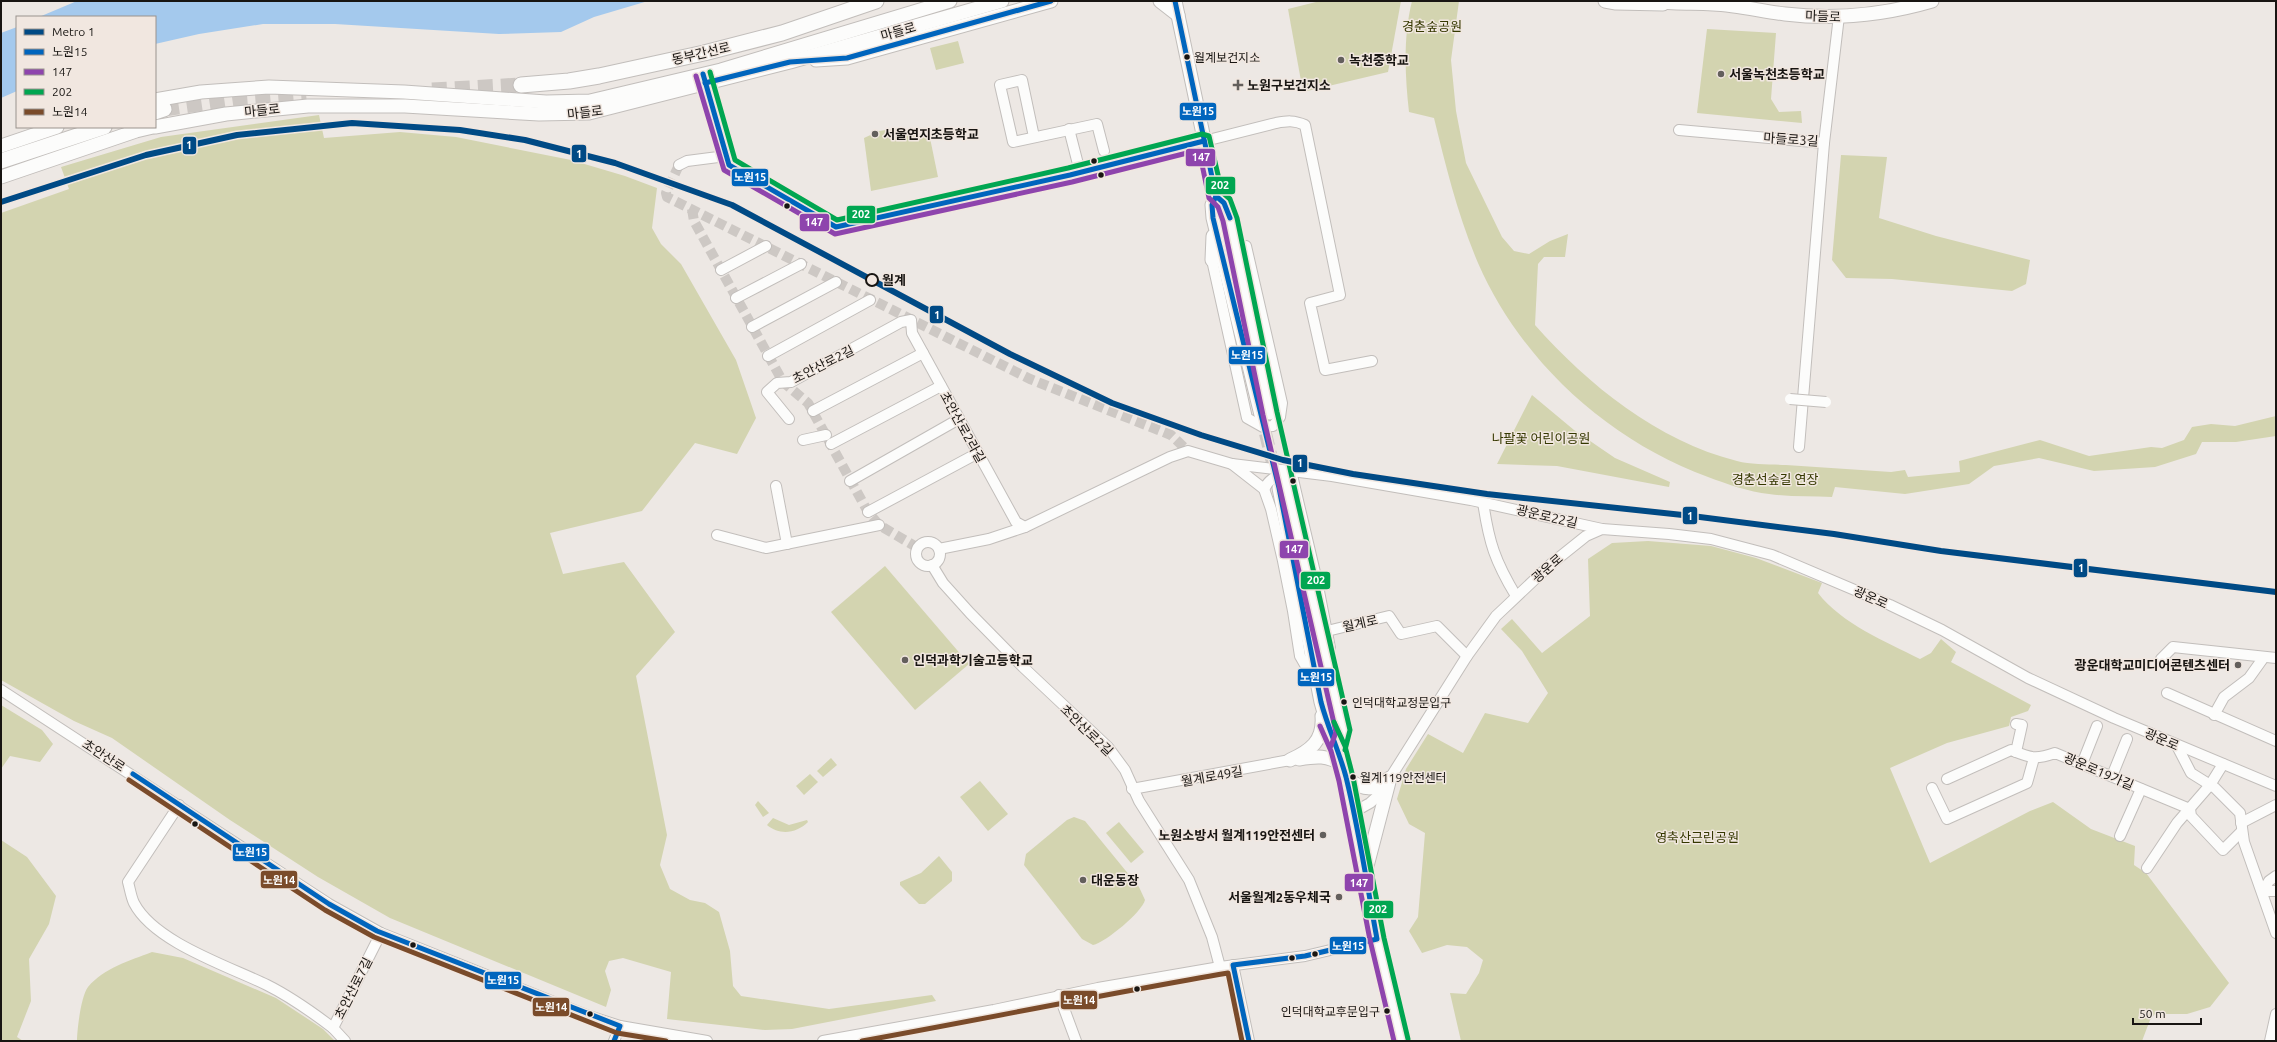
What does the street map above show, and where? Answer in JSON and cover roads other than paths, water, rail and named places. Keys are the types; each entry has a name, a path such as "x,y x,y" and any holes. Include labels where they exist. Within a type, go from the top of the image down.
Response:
{"highway":[{"name":"동부간선로","path":"521,85 599,76 704,53 782,34 876,1"},
{"path":"1,161 101,128"}],"main road":[{"name":"마들로","path":"156,127 226,114 308,106 405,106 567,115 607,109 704,79 835,35 950,1"},
{"name":"마들로","path":"158,107 201,92 304,87 565,102 609,98 790,62 1002,1"},
{"path":"790,62 847,58 1051,1"},
{"path":"1160,1 1178,15"},
{"path":"1175,1 1216,196 1212,205 1212,260"},
{"path":"1178,15 1182,1"},
{"name":"마들로","path":"1605,1 1616,3 1709,2 1787,14 1839,16 1907,9 1932,1"},
{"path":"1,146 54,128"},
{"name":"마들로","path":"1,177 136,131 150,128"},
{"path":"1213,218 1265,414 1230,220 1224,203 1216,196"},
{"path":"1230,220 1246,246"},
{"path":"1287,486 1325,694 1330,734 1338,748 1343,765 1354,812 1377,939 1402,1041"},
{"path":"1325,694 1342,732 1338,748"},
{"path":"1290,760 1310,750 1316,744 1323,722 1325,694"},
{"path":"1290,760 1322,756 1331,758 1343,765"},
{"path":"1346,779 1366,789 1377,788 1390,778"},
{"path":"1365,874 1369,851 1390,778"}],"street":[{"name":"마들로3길","path":"1679,130 1824,143 1839,16"},
{"path":"704,79 729,165 836,227 1080,172 1289,120 1305,125 1340,295 1310,302 1325,370 1372,361"},
{"path":"1034,137 1022,80 1000,85 1013,142 1097,124 1104,151"},
{"path":"1069,129 1080,172"},
{"path":"1799,447 1824,143"},
{"path":"679,165 687,161 726,156"},
{"path":"721,270 766,246"},
{"path":"1212,260 1247,418 1263,427 1273,426 1280,417 1282,403 1246,246"},
{"path":"736,298 802,264"},
{"path":"752,327 836,282"},
{"path":"768,356 870,300"},
{"name":"초안산로2라길","path":"911,320 912,333 978,454 1016,522 1026,527"},
{"name":"초안산로2길","path":"789,420 767,392 777,382 791,382 901,322 911,320"},
{"path":"813,411 923,353"},
{"path":"831,444 941,386"},
{"path":"1790,399 1826,402"},
{"path":"850,481 959,419"},
{"path":"803,440 826,435"},
{"path":"939,549 989,539 1026,527 1170,457 1188,452 1232,464 1264,489 1271,509 1283,561 1293,610 1300,656 1325,694"},
{"path":"868,512 978,454"},
{"name":"광운로22길","path":"1232,464 1291,470 1483,502 1602,529"},
{"path":"1287,486 1291,470"},
{"path":"1264,489 1268,481 1275,477 1287,478 1287,486 1327,631 1325,694"},
{"path":"776,486 787,544"},
{"path":"1483,502 1487,534 1498,566 1516,596"},
{"path":"717,535 766,548 878,525"},
{"name":"광운로","path":"1354,812 1375,799 1390,778 1466,656 1496,616 1516,596 1586,536 1602,529 1711,539 1772,555 1890,605 1942,630 2028,678 2177,746 2276,786"},
{"path":"926,542 934,544 939,549 939,558 932,565 925,566 918,562 916,550 926,542"},
{"name":"초안산로2길","path":"932,565 943,583 970,613 1029,673 1108,747 1125,770 1132,789 1189,880 1212,937 1220,967"},
{"name":"월계로","path":"1327,631 1389,616 1401,634 1437,626 1466,656"},
{"path":"2161,659 2171,645 2276,658"},
{"path":"2214,715 2224,698 2249,678 2264,657"},
{"name":"초안산로","path":"1,690 179,804 329,904 381,933 620,1026 707,1041"},
{"path":"2167,693 2276,741"},
{"path":"2016,724 2022,725 2016,752"},
{"path":"2082,764 2097,726"},
{"path":"2112,776 2127,739"},
{"path":"2177,746 2191,773 2210,785 2240,813 2244,842 2263,891 2276,933"},
{"path":"1932,788 1947,819 2027,783 2034,758 2011,750 1947,779"},
{"name":"광운로19가길","path":"2034,758 2038,759 2055,753 2190,809"},
{"name":"월계로49길","path":"1132,789 1290,760"},
{"path":"2147,868 2177,823 2210,785 2223,764"},
{"name":"광운로19가길","path":"2120,836 2141,789"},
{"path":"179,804 128,882 134,902 146,920 181,945 267,985 305,1006 333,1028"},
{"path":"2190,809 2191,816 2222,850 2242,827 2276,805"},
{"path":"2263,891 2269,881 2276,876"},
{"path":"2263,891 2276,891"},
{"name":"초안산로7길","path":"345,1041 333,1028 381,933"},
{"path":"823,1041 994,1010 1059,995 1220,967 1305,956 1377,939"},
{"path":"1233,966 1250,1041"},
{"path":"1059,995 1076,1041"},
{"path":"2270,1041 2276,1018"},
{"path":"614,1041 620,1026"}],"water":[{"path":"77,1 648,1 594,17 561,32 499,34 335,24 263,24 199,34 156,44 156,16 41,16"},
{"path":"16,27 16,91 1,98 1,33"}],"tunnel":[{"path":"432,90 521,85"},
{"path":"164,109 233,99 306,93"},
{"path":"679,165 666,193 667,197 1030,379 1171,435 1188,451"},
{"path":"692,209 694,221 783,382 808,403 868,512 879,525 918,548"},
{"path":"1261,415 1277,481"}],"metro line":[{"name":"1","path":"1,202 146,155 237,135 352,123 460,130 525,140 615,163 732,205 1010,354 1112,403 1201,435 1283,460 1353,474 1487,494 1692,516 1834,534 1941,551 2276,592"}],"place":[{"name":"월계보건지소","path":"1187,57"},
{"name":"녹천중학교","path":"1341,60"},
{"name":"서울녹천초등학교","path":"1721,74"},
{"name":"노원구보건지소","path":"1238,85"},
{"name":"서울연지초등학교","path":"875,134"},
{"name":"월계","path":"872,280"},
{"name":"인덕과학기술고등학교","path":"905,660"},
{"name":"광운대학교미디어콘텐츠센터","path":"2238,665"},
{"name":"인덕대학교정문입구","path":"1344,702"},
{"name":"월계119안전센터","path":"1353,777"},
{"name":"노원소방서 월계119안전센터","path":"1323,835"},
{"name":"대운동장","path":"1083,880"},
{"name":"서울월계2동우체국","path":"1339,897"},
{"name":"인덕대학교후문입구","path":"1387,1011"}],"park label":[{"name":"경춘숲공원","path":"1432,26"},
{"name":"나팔꽃 어린이공원","path":"1541,438"},
{"name":"경춘선숲길 연장","path":"1775,479"},
{"name":"영축산근린공원","path":"1697,837"}]}
